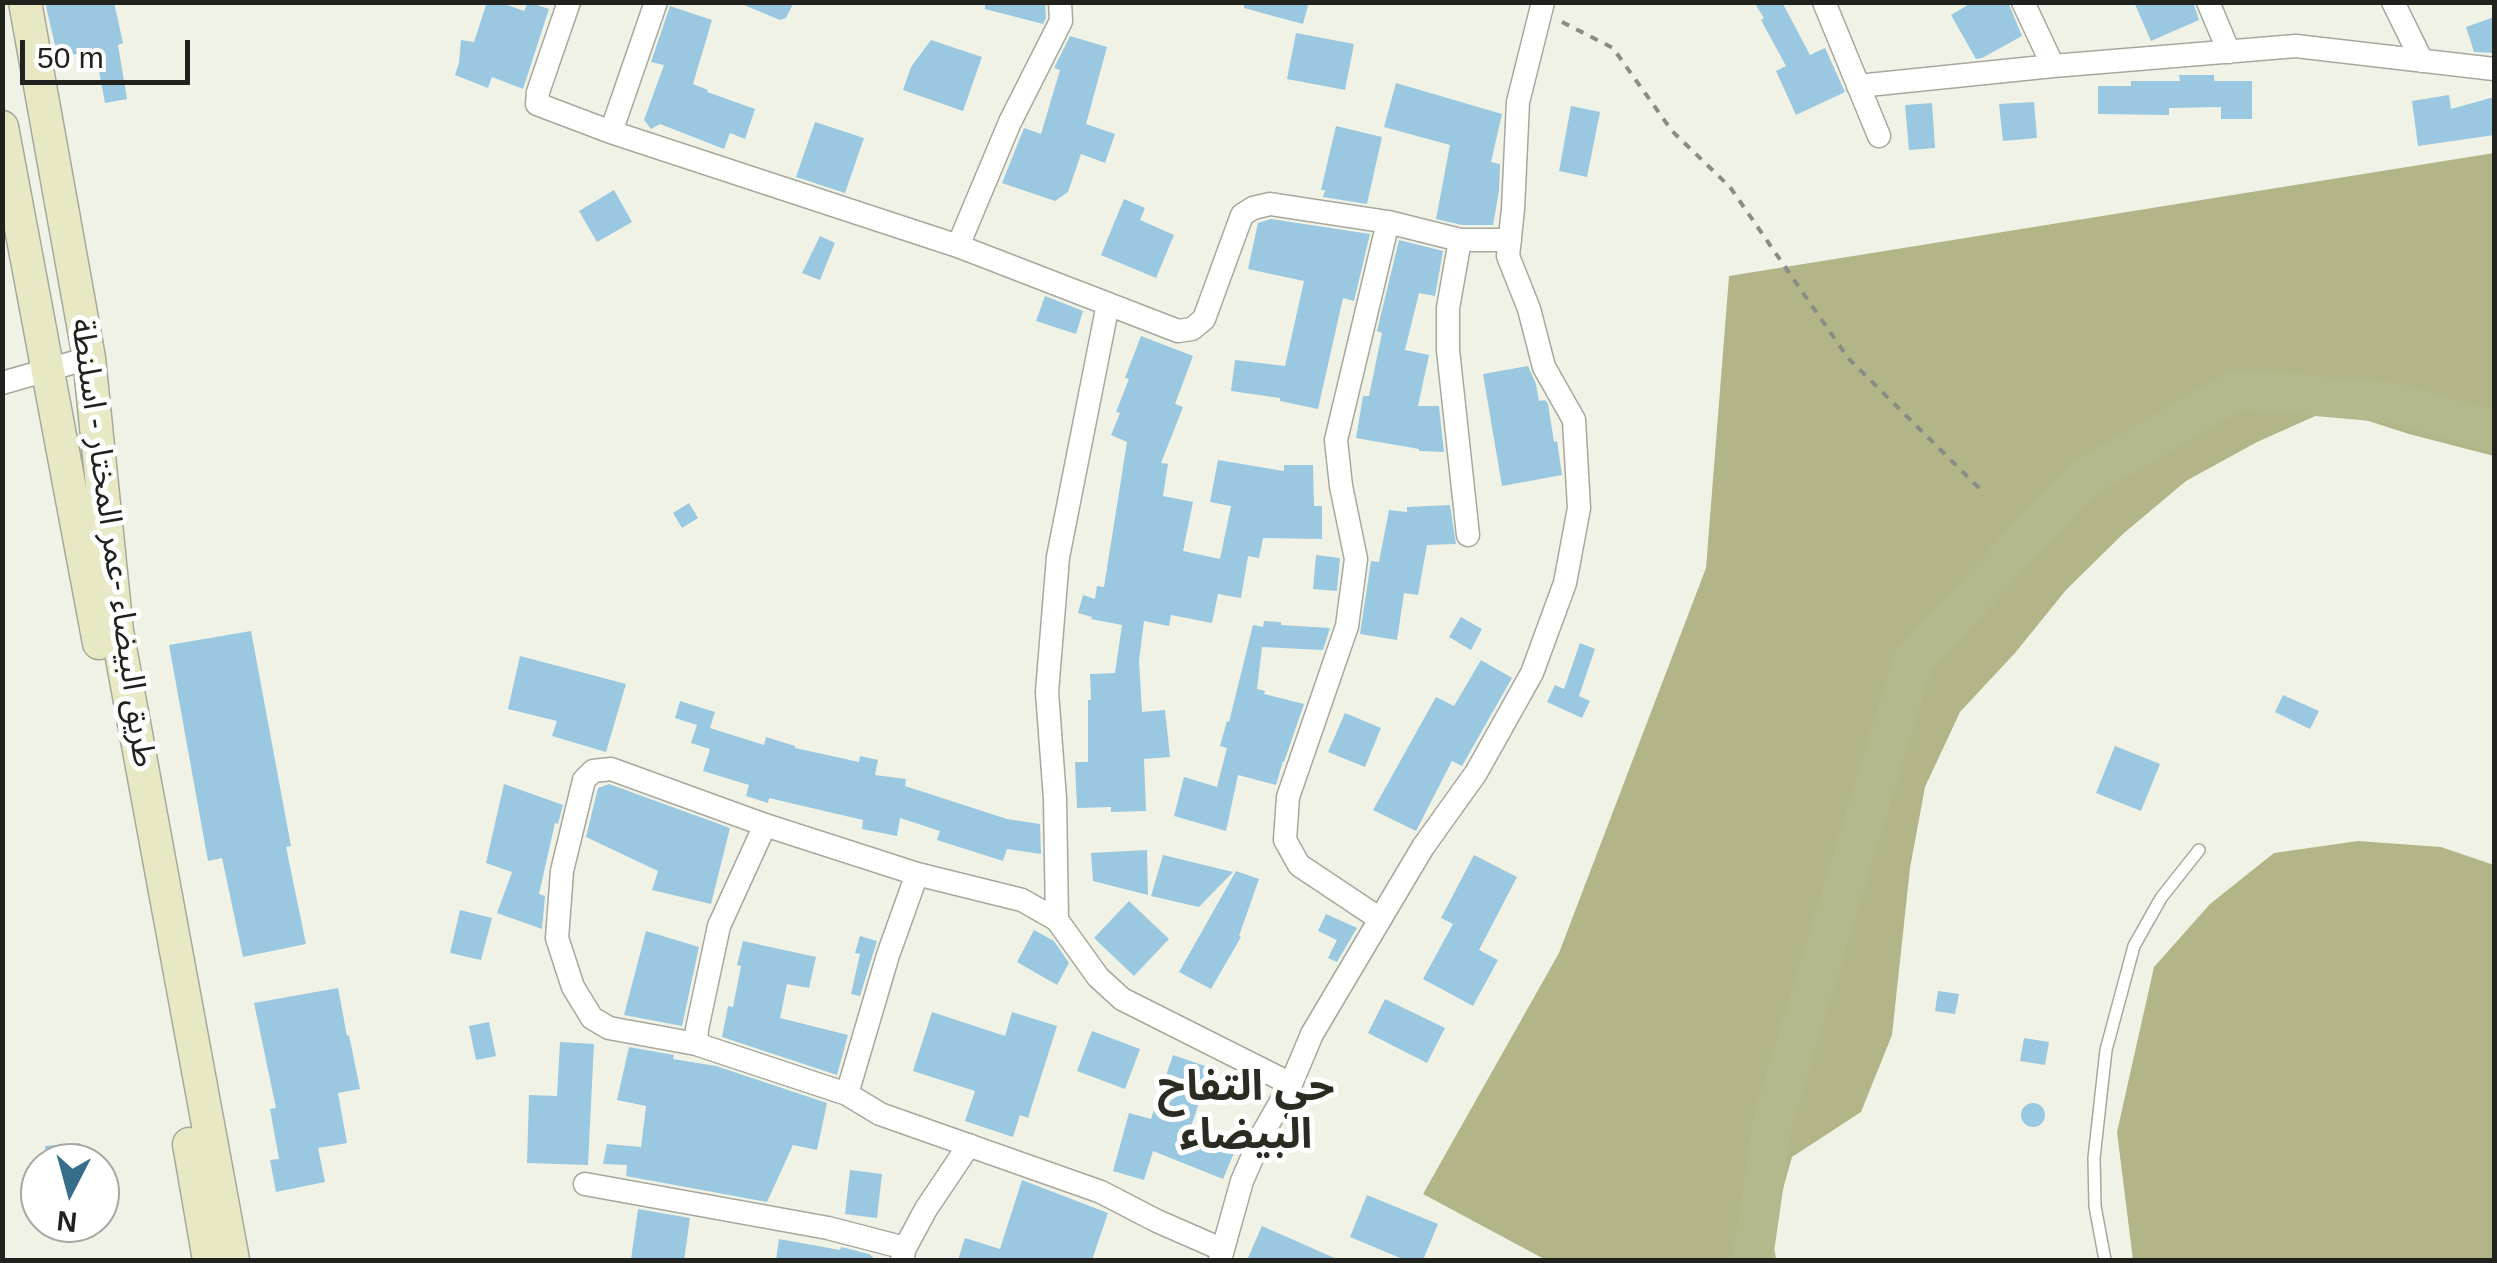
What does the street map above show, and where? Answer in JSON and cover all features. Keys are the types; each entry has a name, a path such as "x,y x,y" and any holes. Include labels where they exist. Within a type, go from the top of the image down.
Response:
{"main road":[{"name":"طريق البيضاء -عمر المختار - اسلنطة","path":"25,2 89,358 117,631 233,1260"},
{"name":"طريق البيضاء -عمر المختار - اسلنطة","path":"2,126 150,917 209,1260"}],"street":[{"path":"569,2 537,104 958,246 1178,331 1192,328 1204,319 1242,215 1253,208 1270,204 1388,222 1460,240 1510,240"},
{"path":"611,132 656,2"},
{"path":"958,246 1010,122 1061,20 1060,2"},
{"path":"1824,2 1879,136"},
{"path":"2023,2 2054,66"},
{"path":"2208,2 2229,52"},
{"path":"2393,2 2422,61"},
{"path":"1291,1084 1122,998 1098,977 1057,920 1022,900 917,874 610,769 593,771 584,780 562,871 557,938 572,988 592,1018 608,1028 696,1044 847,1094 880,1114 1101,1192 1220,1255 1242,1182 1263,1133 1291,1084 1312,1034 1423,847 1476,772 1532,673 1565,583 1579,508 1574,420 1544,368 1530,310 1508,256 1518,102 1542,6"},
{"path":"1858,86 2296,46 2494,69"},
{"path":"1380,919 1298,865 1284,840 1288,797 1347,626 1356,559 1336,440 1388,222"},
{"path":"1460,240 1448,308 1448,350 1468,536"},
{"path":"1057,920 1055,799 1047,692 1056,576 1108,304"},
{"path":"2,383 89,358"},
{"path":"696,1044 719,926 765,825"},
{"path":"847,1094 888,955 917,874"},
{"path":"585,1184 828,1228 904,1254 926,1209 970,1145"}],"lane":[{"path":"2104,1260 2094,1206 2094,1158 2106,1050 2134,946 2161,898 2199,850"}],"path":[{"path":"1542,6 1613,48 1672,131 1730,187 1848,358 1980,489"}],"green space":[{"path":"2494,153 2494,456 2331,409 2257,442 2186,481 2124,533 2066,590 1960,712 1925,787 1910,868 1892,1035 1861,1112 1792,1157 1770,1235 1770,1260 1546,1260 1423,1194 1559,953 1706,568 1729,276"},
{"path":"2358,841 2441,847 2494,865 2494,1260 2133,1260 2117,1132 2154,967 2210,904 2274,853"}],"building":[{"path":"45,2 114,2 123,43 118,45 127,99 105,103 95,50 58,58"},
{"path":"487,2 524,11 528,2 549,9 523,89 492,77 488,88 455,75 461,40 474,42"},
{"path":"737,2 794,2 786,18 780,20"},
{"path":"985,2 1045,2 1046,18 1043,24 985,9"},
{"path":"1244,2 1309,2 1303,24 1244,8"},
{"path":"1754,2 1782,2 1810,55 1825,48 1845,92 1796,115 1776,71 1786,66"},
{"path":"1973,2 2008,2 2022,36 1976,59 1951,15"},
{"path":"2134,2 2193,2 2199,20 2151,41"},
{"path":"670,6 712,20 693,84 755,109 745,139 730,133 724,149 660,124 651,129 644,120 664,65 651,62"},
{"path":"2494,17 2494,53 2474,52 2466,27"},
{"path":"1296,33 1354,44 1345,90 1287,79"},
{"path":"1070,36 1107,47 1086,124 1115,134 1105,163 1081,154 1068,192 1055,201 1002,183 1024,128 1041,134 1060,70 1054,68"},
{"path":"931,40 982,57 963,111 903,90 911,67"},
{"path":"2179,75 2214,75 2214,81 2252,81 2252,119 2221,119 2221,107 2169,108 2169,115 2098,114 2098,86 2180,81"},
{"path":"1396,83 1502,114 1491,162 1500,164 1493,225 1462,225 1436,219 1450,145 1384,127"},
{"path":"2449,95 2451,109 2494,97 2494,135 2418,146 2412,101"},
{"path":"2034,102 2037,138 2003,141 1999,104"},
{"path":"1932,103 1935,148 1909,150 1905,105"},
{"path":"1571,106 1600,112 1587,177 1559,171"},
{"path":"815,122 864,138 845,193 796,177"},
{"path":"1336,126 1382,137 1367,204 1323,197 1325,190 1321,190"},
{"path":"614,190 632,222 597,242 579,211"},
{"path":"1124,199 1145,208 1140,220 1174,235 1156,278 1101,255"},
{"path":"1271,219 1370,234 1354,301 1343,298 1318,409 1280,398 1231,391 1235,360 1285,366 1304,281 1248,269 1258,223"},
{"path":"820,236 835,243 820,280 802,273"},
{"path":"1399,240 1443,251 1435,296 1419,293 1405,350 1429,355 1418,406 1439,406 1444,452 1356,438 1363,396 1369,396 1382,333 1377,331"},
{"path":"1045,296 1083,311 1076,334 1036,321"},
{"path":"1141,336 1193,356 1175,404 1183,407 1161,463 1168,464 1163,496 1193,502 1183,551 1220,559 1231,506 1210,502 1218,460 1284,471 1284,465 1313,465 1314,506 1322,506 1322,539 1263,538 1259,558 1248,556 1241,598 1218,594 1212,623 1171,615 1169,626 1144,621 1139,661 1142,712 1165,710 1170,757 1144,759 1146,811 1111,812 1111,807 1077,808 1075,762 1088,762 1090,674 1115,673 1122,625 1078,613 1083,595 1095,599 1097,586 1104,587 1127,442 1111,435 1129,379 1125,378"},
{"path":"1528,366 1539,401 1548,404 1562,475 1502,486 1483,374"},
{"path":"689,503 698,518 682,528 673,513"},
{"path":"1450,505 1456,544 1427,545 1418,595 1404,593 1397,640 1360,634 1371,561 1379,562 1389,510 1407,512 1407,507"},
{"path":"1316,555 1340,558 1337,591 1313,589"},
{"path":"1461,617 1482,629 1471,650 1449,637"},
{"path":"1264,621 1330,628 1323,650 1262,647 1257,689 1304,704 1276,785 1238,775 1226,831 1174,816 1184,777 1217,787 1227,748 1220,746 1253,625 1263,627"},
{"path":"251,631 306,944 243,957 222,858 208,861 169,645"},
{"path":"1580,643 1595,649 1579,696 1590,701 1582,718 1547,702 1555,685 1564,689"},
{"path":"520,656 626,684 606,752 552,736 557,721 508,709"},
{"path":"1481,660 1512,678 1462,766 1452,761 1416,831 1373,810 1436,697 1454,706"},
{"path":"2283,695 2319,711 2310,729 2275,712"},
{"path":"680,701 715,712 710,728 764,745 766,737 795,748 859,762 860,756 878,760 875,775 906,779 905,786 1007,819 1040,824 1041,854 1007,849 1003,861 937,840 940,831 900,818 897,836 862,829 863,820 746,796 749,785 703,771 710,749 691,743 697,725 675,718"},
{"path":"1345,713 1381,728 1365,767 1328,752"},
{"path":"2115,746 2160,764 2141,811 2096,793"},
{"path":"504,784 563,805 558,824 555,823 539,894 545,896 542,929 497,913 512,872 486,863"},
{"path":"609,784 730,828 711,904 652,890 658,871 586,837 598,788"},
{"path":"1147,850 1148,895 1093,881 1091,853"},
{"path":"1163,855 1233,872 1199,907 1151,896"},
{"path":"1474,855 1517,877 1479,950 1498,960 1473,1006 1423,979 1453,924 1441,918"},
{"path":"1236,871 1259,879 1241,937 1211,989 1179,972"},
{"path":"1129,901 1169,939 1134,976 1094,938"},
{"path":"460,910 492,918 481,960 450,953"},
{"path":"1326,914 1357,928 1337,962 1328,958 1337,940 1318,931"},
{"path":"1034,930 1054,941 1069,963 1057,985 1017,962"},
{"path":"646,931 699,947 682,1026 624,1015"},
{"path":"860,936 877,941 860,996 851,994"},
{"path":"743,941 816,957 809,988 787,984 780,1018 848,1035 837,1075 722,1037 728,1006 733,1007"},
{"path":"338,988 360,1089 338,1093 347,1143 318,1148 325,1182 276,1192 270,1160 279,1159 270,1109 276,1108 254,1003"},
{"path":"1938,991 1959,994 1955,1014 1935,1011"},
{"path":"1385,999 1445,1028 1427,1063 1368,1033"},
{"path":"932,1012 1005,1036 1012,1012 1057,1026 1028,1118 1020,1115 1013,1137 965,1121 975,1091 913,1071"},
{"path":"489,1022 496,1056 476,1060 469,1026"},
{"path":"1092,1031 1140,1049 1125,1089 1077,1071"},
{"path":"2024,1038 2049,1042 2045,1065 2020,1061"},
{"path":"560,1042 594,1044 588,1165 527,1163 529,1095 557,1096"},
{"path":"629,1047 716,1066 827,1103 817,1150 793,1145 767,1202 626,1176 627,1165 603,1164 607,1144 641,1147 646,1106 617,1100"},
{"path":"1173,1055 1211,1068 1188,1135 1234,1153 1223,1179 1153,1151 1144,1180 1113,1171 1129,1113 1151,1119"},
{"path":"2033,1103 2045,1115 2033,1127 2021,1115"},
{"path":"850,1170 882,1174 877,1218 845,1214"},
{"path":"1022,1180 1108,1213 1092,1260 958,1260 965,1238 1000,1249"},
{"path":"1367,1195 1438,1224 1423,1260 1405,1260 1350,1237"},
{"path":"638,1209 690,1218 684,1260 631,1260"},
{"path":"1262,1226 1339,1260 1247,1260"},
{"path":"779,1239 840,1250 841,1247 869,1254 876,1260 776,1260"}],"waterway":[{"path":"1756,1260 1754,1250 1773,1120 1913,661 2080,481 2238,389 2396,403 2494,432"}],"district":[{"name":"حي التفاح البيضاء","path":"1246,1112"}]}
